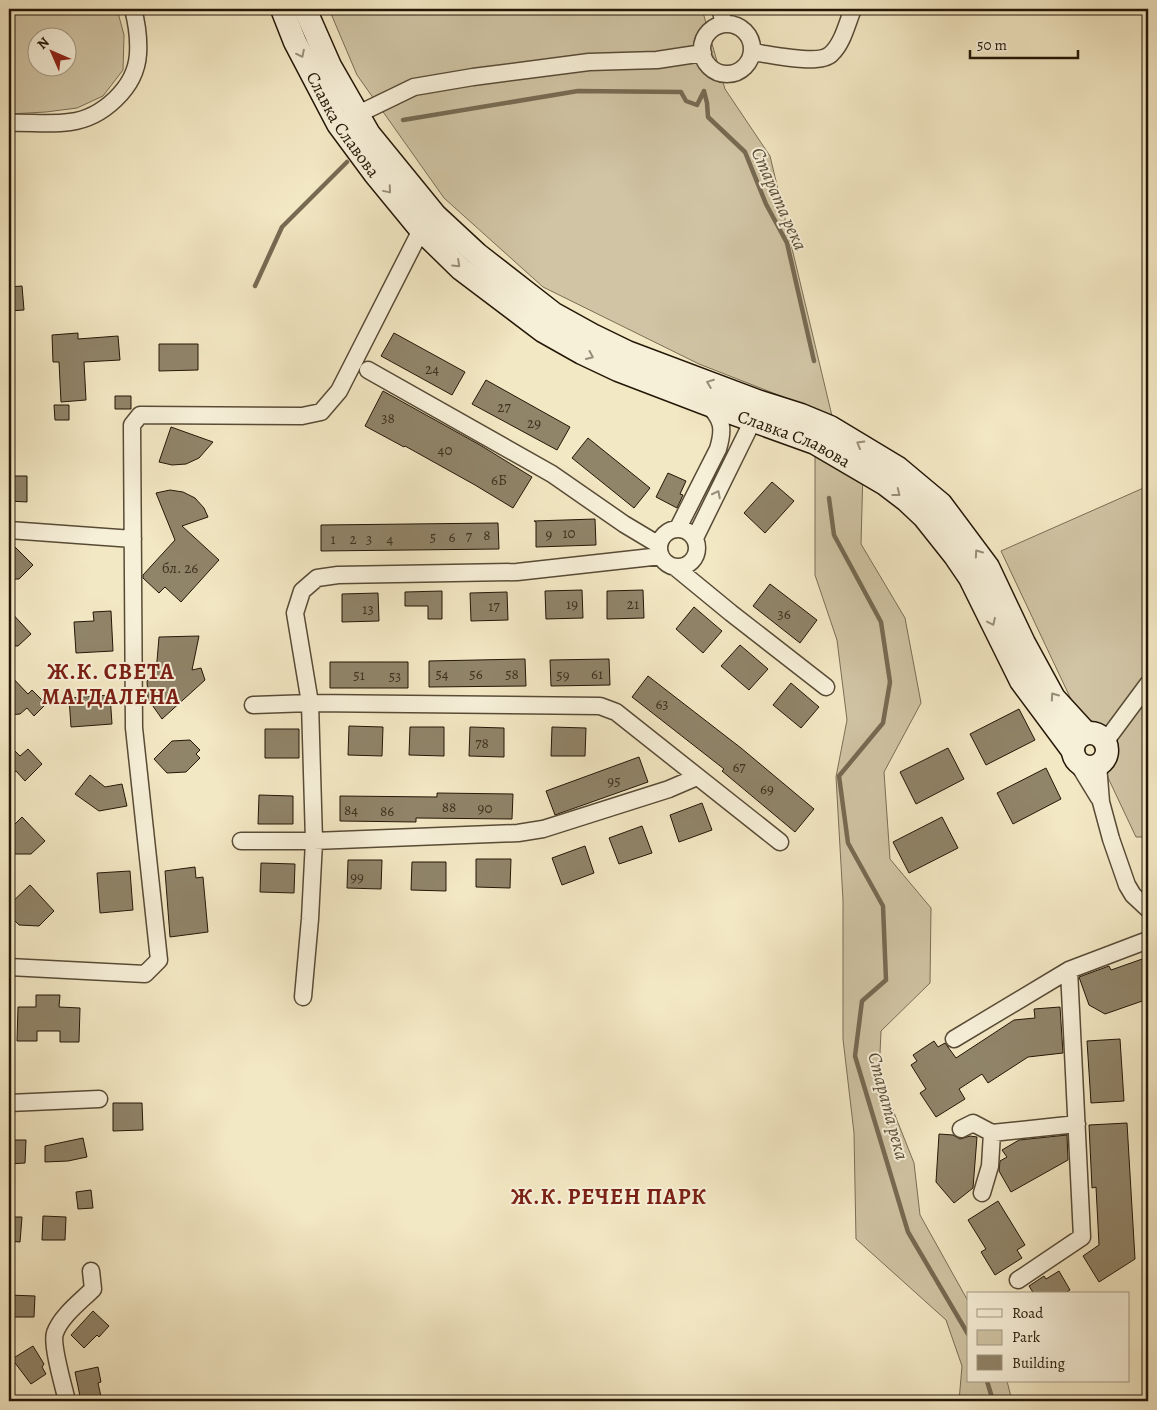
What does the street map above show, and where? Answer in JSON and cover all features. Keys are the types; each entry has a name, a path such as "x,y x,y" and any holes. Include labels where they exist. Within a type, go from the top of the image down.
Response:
{"street":[{"path":"9,122 70,122 90,117 116,99 129,83 138,56 138,26 133,9"},
{"name":"Славка Славова","path":"282,9 295,42 338,124 375,174 428,223 477,254 554,314 627,352 757,412 841,457 886,484 906,500 924,517 970,578 1021,682 1088,751"},
{"name":"Славка Славова","path":"305,9 330,66 369,134 428,223 462,269 543,331 582,353 618,370 708,404 757,412"},
{"path":"752,52 807,59 824,58 831,54 840,43 853,9"},
{"path":"722,16 745,31 752,45 752,52 750,60 745,66 738,71 723,73 710,66 705,60 703,45 710,31 716,26 722,16"},
{"path":"338,124 414,87 589,62 657,60 703,53"},
{"path":"9,967 145,974 159,960 134,728 132,425 140,415 302,416 321,412 338,390 428,223"},
{"path":"368,370 552,474 660,551 668,564 675,567 826,687"},
{"path":"678,528 718,449 721,437 721,425 717,414 708,404"},
{"path":"695,538 757,412"},
{"path":"660,551 660,540 668,531 678,528 685,529 695,538 698,548 693,560 682,567 675,567"},
{"path":"9,530 133,539"},
{"path":"304,997 314,841 310,703 295,613 302,591 317,578 338,575 517,572 660,551"},
{"path":"693,560 708,594"},
{"path":"1146,907 1133,895 1126,884 1111,839 1088,751 1148,684"},
{"path":"253,705 310,703 600,706 616,712 780,842"},
{"path":"241,841 314,841 509,833 535,830 669,790 697,777"},
{"path":"954,1039 1069,970 1148,940"},
{"path":"1018,1280 1082,1237 1069,970"},
{"path":"9,1103 99,1099"},
{"path":"961,1129 973,1123 992,1133 1077,1124"},
{"path":"982,1193 990,1166 992,1133"},
{"path":"67,1401 55,1349 54,1334 62,1320 93,1289 91,1271"}],"green space":[{"path":"9,9 117,9 124,35 123,70 103,96 77,108 9,114"},
{"path":"329,9 702,9 725,89 770,156 832,416 699,364 543,287 444,198 357,75"},
{"path":"815,443 863,470 861,544 905,618 921,703 884,772 890,859 931,908 930,983 881,1031 879,1075 914,1163 920,1215 967,1299 967,1382 1007,1382 1012,1401 959,1401 962,1366 946,1320 856,1239 854,1133 843,1039 843,900 836,777 847,720 837,640 815,575"},
{"path":"1148,486 1148,837 1136,837 1001,551"}],"building":[{"path":"22,286 24,310 9,311 9,287"},
{"path":"78,333 78,339 118,336 120,360 84,362 86,400 61,402 59,362 53,362 52,335"},
{"path":"394,333 465,372 452,395 381,356"},
{"path":"159,344 198,344 198,370 159,371"},
{"path":"486,380 570,427 557,450 472,404"},
{"path":"383,391 480,445 532,477 513,508 405,446 365,426"},
{"path":"115,396 131,396 131,409 115,409"},
{"path":"54,405 69,405 69,420 55,420"},
{"path":"171,427 213,442 199,458 186,464 172,465 159,462"},
{"path":"588,438 650,488 634,508 572,458"},
{"path":"668,473 686,481 680,494 683,495 677,508 656,497"},
{"path":"9,476 27,476 27,502 9,501"},
{"path":"772,482 794,501 765,533 744,513"},
{"path":"170,490 183,492 195,498 204,508 208,517 182,526 219,560 181,602 165,587 159,593 143,578 143,575 175,540 156,493"},
{"path":"595,519 596,545 536,547 536,522 534,521"},
{"path":"498,523 499,549 321,551 321,525"},
{"path":"9,541 33,565 19,579 9,579"},
{"path":"770,584 817,620 800,643 753,606"},
{"path":"582,590 583,618 546,619 545,591"},
{"path":"643,590 644,618 607,619 607,591"},
{"path":"442,591 442,619 428,619 428,606 405,606 405,592"},
{"path":"507,592 508,620 471,621 470,593"},
{"path":"378,593 379,621 342,622 342,594"},
{"path":"694,607 722,631 703,653 676,629"},
{"path":"9,610 31,634 18,646 9,646"},
{"path":"111,611 113,651 76,653 74,622 94,621 93,612"},
{"path":"199,636 192,670 201,668 205,680 162,719 148,699 147,681 156,673 159,637"},
{"path":"740,645 768,669 749,690 721,666"},
{"path":"525,659 526,686 429,687 429,661"},
{"path":"609,659 610,685 551,686 550,660"},
{"path":"330,662 408,662 408,688 330,688"},
{"path":"9,674 28,694 32,690 46,704 34,716 27,708 20,714 9,715"},
{"path":"648,676 741,748 814,809 795,832 722,771 724,769 632,697"},
{"path":"791,683 819,707 801,728 773,705"},
{"path":"110,695 112,724 71,727 69,698"},
{"path":"1019,709 1035,740 986,765 970,734"},
{"path":"349,726 383,727 382,756 348,755"},
{"path":"410,727 444,727 444,756 409,755"},
{"path":"470,727 504,728 504,757 469,756"},
{"path":"552,727 586,728 585,756 551,756"},
{"path":"265,729 299,729 299,758 265,758"},
{"path":"190,740 200,750 196,754 200,758 186,772 167,773 154,759 172,741"},
{"path":"9,745 20,756 28,749 42,764 25,781 16,771 9,777"},
{"path":"948,748 964,779 916,804 900,772"},
{"path":"639,757 648,782 555,815 546,791"},
{"path":"1046,768 1061,799 1013,824 997,793"},
{"path":"90,775 105,787 122,784 127,806 99,811 75,794"},
{"path":"437,793 513,794 512,819 416,818 416,822 340,821 340,796 437,797"},
{"path":"259,795 293,796 293,824 258,824"},
{"path":"702,803 712,830 679,842 670,815"},
{"path":"22,817 45,841 31,854 13,854 9,849 9,830"},
{"path":"942,817 958,848 909,873 893,842"},
{"path":"642,826 652,853 619,864 609,838"},
{"path":"585,846 594,873 562,885 552,858"},
{"path":"476,859 511,859 510,888 476,887"},
{"path":"348,860 382,860 381,889 347,888"},
{"path":"412,862 446,862 446,891 411,890"},
{"path":"261,863 295,864 294,893 260,892"},
{"path":"195,867 196,878 203,877 208,932 170,937 165,871"},
{"path":"130,871 133,910 100,913 97,873"},
{"path":"30,885 54,911 39,926 19,925 9,915 9,905"},
{"path":"1148,957 1148,999 1105,1014 1089,1005 1079,977 1109,966 1111,970"},
{"path":"36,995 60,995 59,1007 80,1008 79,1042 60,1042 60,1031 37,1031 37,1041 17,1041 18,1007 36,1007"},
{"path":"1060,1007 1063,1053 1028,1057 988,1083 982,1074 959,1089 965,1099 936,1117 920,1093 926,1089 911,1065 917,1061 913,1055 934,1041 938,1047 945,1043 956,1058 1014,1020 1035,1018 1034,1009"},
{"path":"1120,1039 1124,1101 1091,1103 1087,1041"},
{"path":"113,1103 142,1103 143,1130 113,1131"},
{"path":"1127,1123 1135,1259 1099,1282 1083,1256 1099,1245 1096,1187 1092,1188 1089,1125"},
{"path":"939,1134 953,1135 960,1139 970,1136 977,1137 973,1188 954,1203 936,1182"},
{"path":"1067,1135 1068,1160 1011,1192 999,1171 1000,1161 1007,1157 1002,1150 1019,1140"},
{"path":"83,1138 87,1157 68,1161 45,1162 45,1146"},
{"path":"9,1140 26,1140 25,1163 9,1164"},
{"path":"91,1190 93,1208 78,1209 76,1192"},
{"path":"998,1201 1025,1245 1017,1250 1022,1258 995,1275 981,1252 986,1249 968,1220"},
{"path":"43,1216 66,1217 65,1240 42,1240"},
{"path":"9,1217 22,1217 20,1242 9,1241"},
{"path":"1059,1271 1070,1290 1067,1292 1033,1292 1029,1286 1044,1276 1046,1279"},
{"path":"9,1295 35,1296 34,1317 9,1317"},
{"path":"93,1311 109,1326 99,1337 97,1335 84,1348 71,1335"},
{"path":"33,1346 44,1364 42,1367 46,1374 31,1384 12,1359"},
{"path":"98,1367 101,1382 98,1383 102,1401 81,1401 75,1372"}],"waterway":[{"path":"403,120 578,91 681,92 686,101 697,105 704,91"},
{"name":"Старата река","path":"704,91 708,117 745,152 766,204 787,243 814,361"},
{"path":"255,286 282,227 347,162"},
{"name":"Старата река","path":"829,498 834,535 881,622 890,682 883,723 839,776 848,843 883,906 886,980 862,1001 855,1056 908,1232 967,1332"},
{"name":"Старата река","path":"987,1382 993,1401"}],"district":[{"name":"Ж.К. СВЕТА МАГДАЛЕНА","path":"111,684"},
{"name":"Ж.К. РЕЧЕН ПАРК","path":"609,1197"}]}
